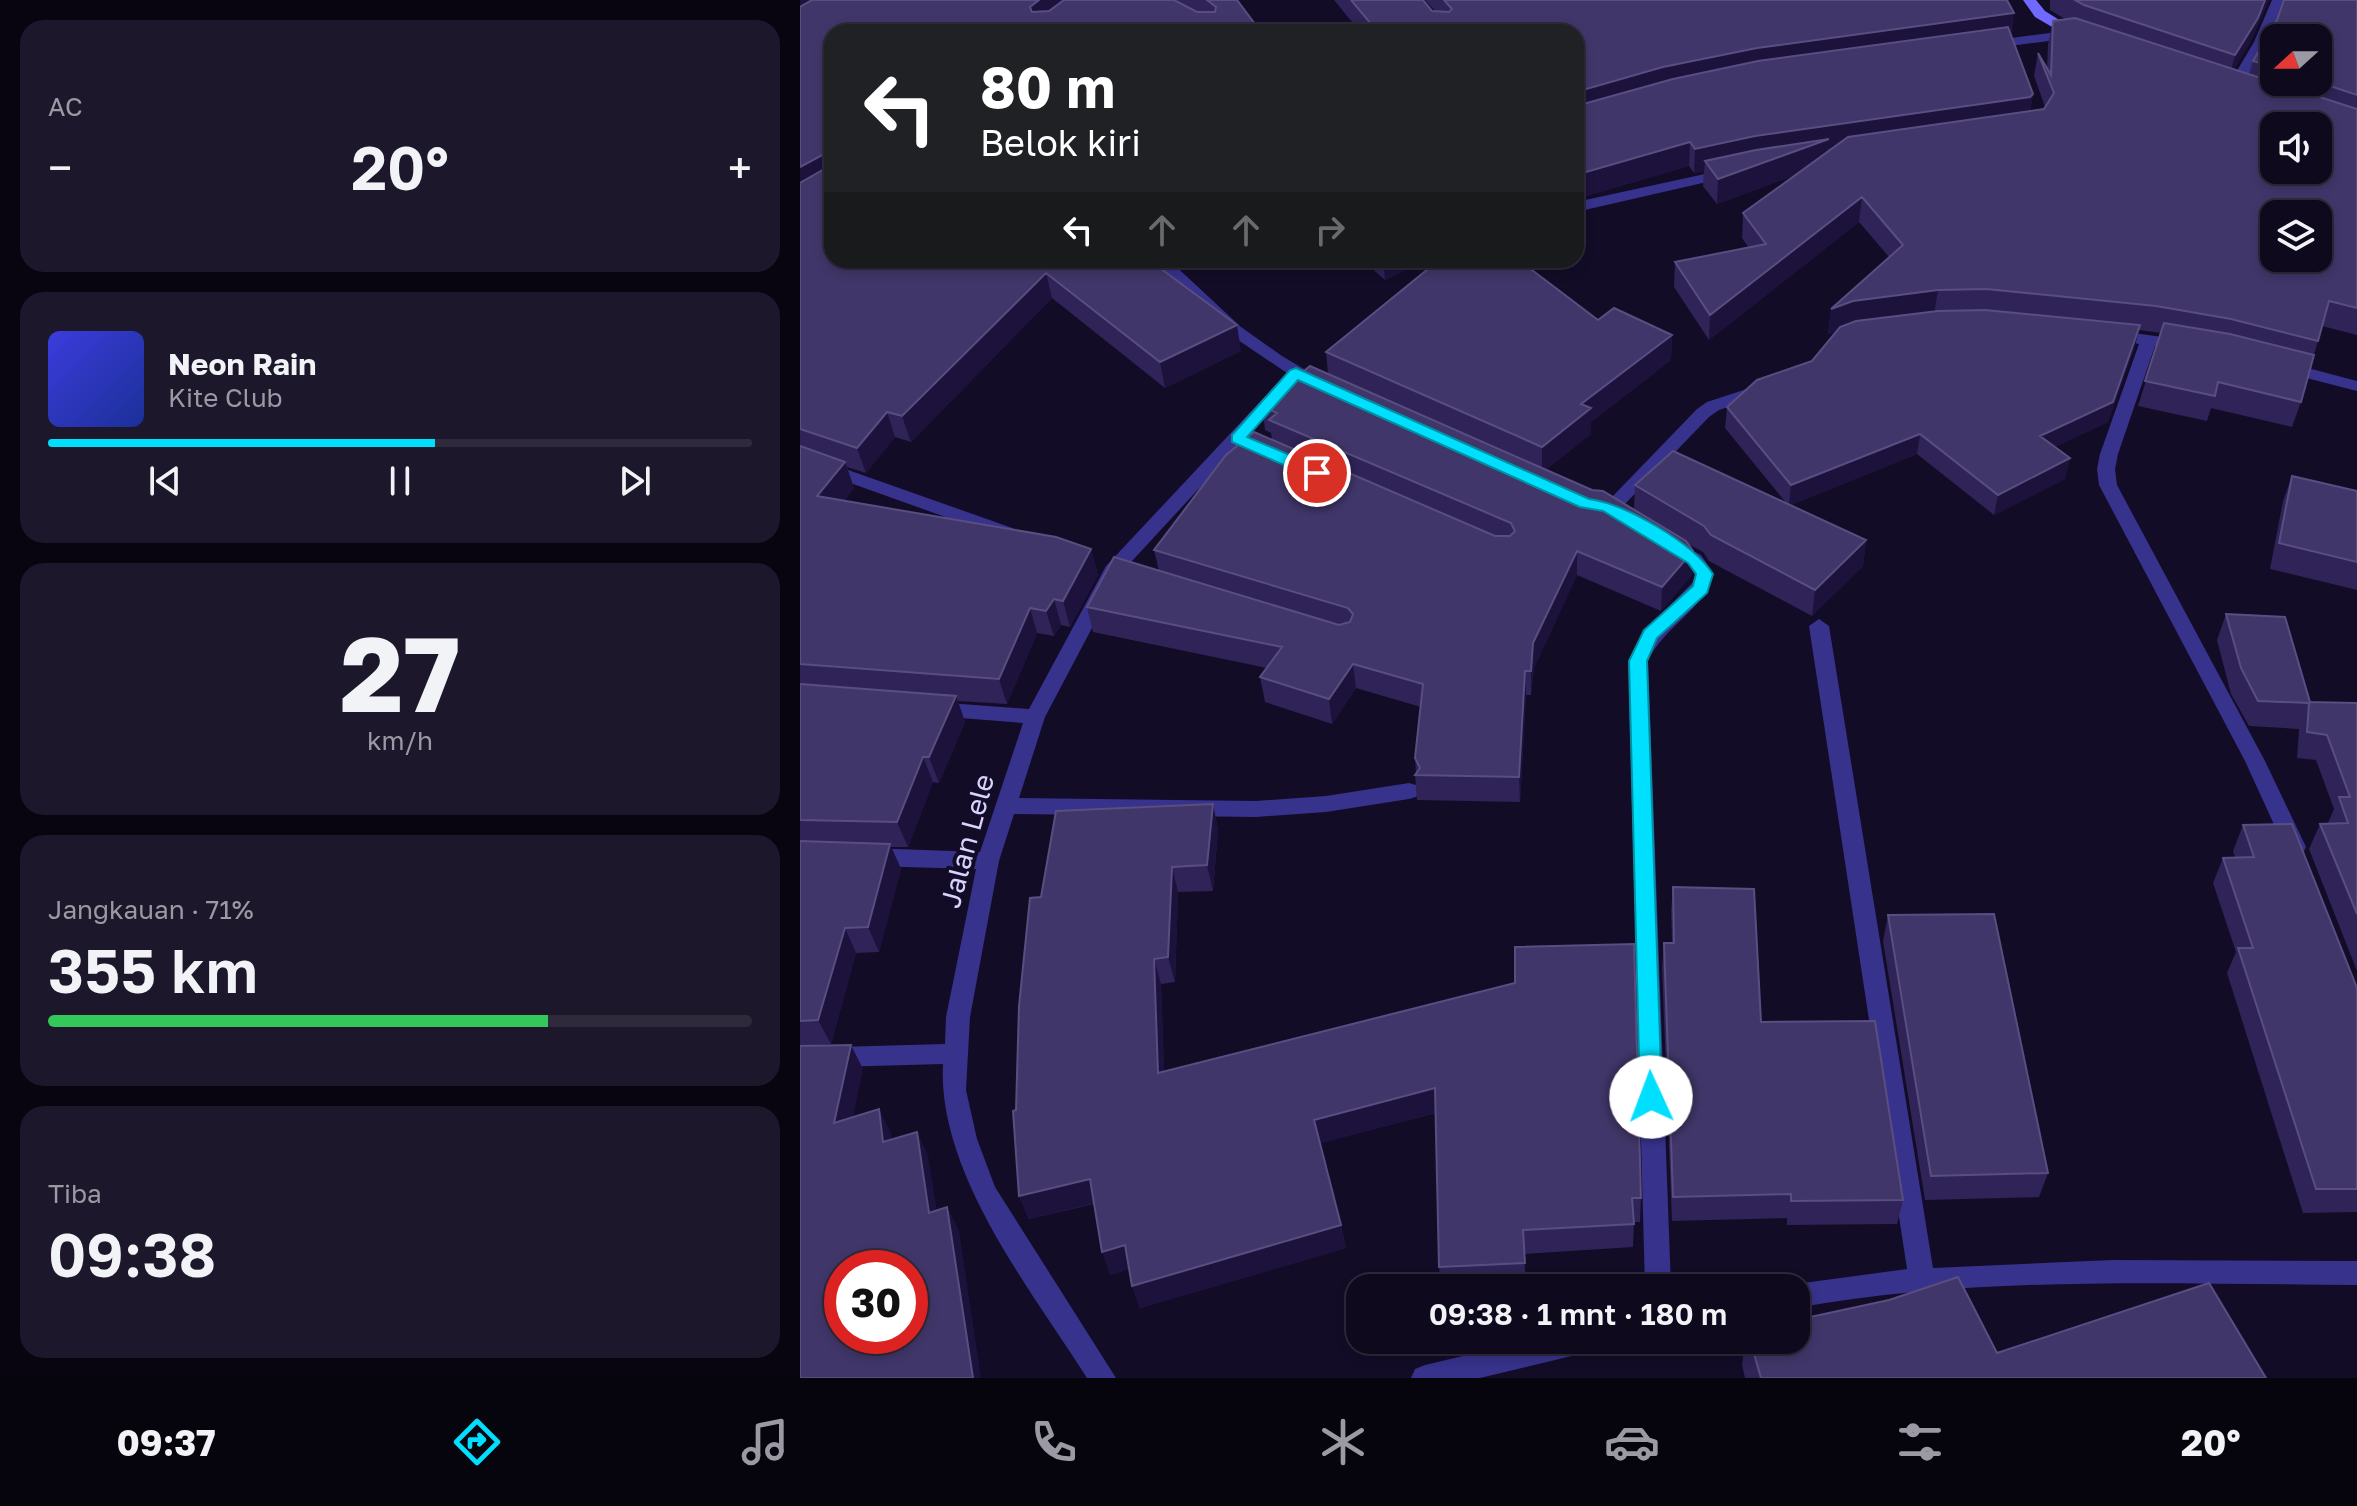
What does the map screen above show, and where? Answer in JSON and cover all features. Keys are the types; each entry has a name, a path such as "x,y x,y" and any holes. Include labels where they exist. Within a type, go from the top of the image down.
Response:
{"street":[{"path":"2029,0 2040,14 2080,36"},
{"path":"2233,89 2261,42 2278,0"},
{"path":"1966,48 2013,48 2080,36"},
{"path":"1584,205 1739,170"},
{"path":"1168,268 1224,326 1296,373 1339,393"},
{"path":"2088,332 2208,349"},
{"path":"2149,339 2109,454 2106,469 2108,485 2255,761 2300,860"},
{"path":"2274,365 2357,386"},
{"name":"Jalan Lele","path":"1102,1378 984,1192 965,1139 954,1090 958,1017 988,861 1035,717 1113,570 1244,441 1296,373"},
{"path":"1571,497 1599,508 1608,507 1618,501 1703,413 1713,406 1786,381"},
{"path":"800,459 1025,538"},
{"path":"1608,507 1694,559 1705,574 1701,588 1650,635 1638,661 1658,1274"},
{"path":"1819,626 1922,1281"},
{"path":"909,707 1035,717"},
{"path":"1006,806 1256,809 1326,804 1409,791"},
{"path":"847,857 988,861"},
{"path":"800,1058 954,1054"},
{"path":"1810,1293 1922,1281 2074,1271 2357,1273"},
{"path":"1425,1378 1525,1354"}],"building":[{"path":"812,0 1039,0 1030,7 1032,12 1049,11 1064,0 1174,0 1197,12 1215,12 1216,7 1207,0 1237,0 1255,24 824,24 824,154 800,167 800,7"},
{"path":"1351,0 1423,0 1432,11 1449,12 1452,9 1444,0 2007,0 2014,13 1757,48 1663,67 1584,90 1584,24 1371,24"},
{"path":"2075,0 2265,0 2258,18 2235,55"},
{"path":"2284,0 2357,0 2357,95 2332,87 2332,24 2275,24"},
{"path":"2075,18 2260,78 2260,96 2317,96 2357,109 2357,308 2329,301 2318,341 2231,319 2156,306 1986,289 1938,290 1853,301 1831,309 1903,245 1862,197 1710,315 1675,262 1766,244 1743,213 1848,137 2044,109 2054,93 2038,53 2051,75 2053,21"},
{"path":"2008,27 2033,94 2030,97 1755,136 1695,149 1690,142 1584,173 1584,104 1673,79 1758,61"},
{"path":"2260,49 2260,63 2253,61"},
{"path":"1829,139 1718,179 1705,161 1756,150"},
{"path":"824,169 824,268 1160,268 1237,325 1160,362 1046,273 902,416 887,412 857,448 800,429 800,183"},
{"path":"1429,268 1528,268 1598,320 1614,308 1672,335 1581,404 1591,408 1542,447 1326,352"},
{"path":"1985,310 2140,325 2113,402 2040,436 2070,458 1998,495 1920,434 1791,485 1727,407 1757,380 1812,361 1840,327 1856,321 1938,311"},
{"path":"2164,323 2230,334 2314,355 2301,402 2218,382 2215,396 2145,381"},
{"path":"1310,366 1592,490 1603,491 1686,541 1693,551 1662,587 1577,551 1533,643 1531,671 1525,671 1519,777 1415,775 1420,768 1415,758 1423,684 1353,664 1329,699 1260,677 1282,647 1087,607 1114,557 1339,625 1350,622 1353,614 1348,608 1154,550 1226,455 1254,432 1495,536 1510,536 1515,531 1511,523 1269,420 1277,413 1262,406"},
{"path":"800,446 845,462 817,496 1056,537 1091,549 1063,601 1054,599 1046,611 1030,608 999,679 800,664"},
{"path":"1673,451 1866,540 1815,590 1711,535 1704,526 1635,485"},
{"path":"2292,476 2357,491 2357,562 2279,543"},
{"path":"2226,614 2285,617 2310,702 2357,703 2357,914 2320,824 2348,823 2339,797 2350,797 2327,735 2307,732 2309,703 2258,701 2241,668"},
{"path":"800,684 956,696 929,757 923,757 897,822 800,820"},
{"path":"1213,804 1207,865 1172,867 1168,957 1154,959 1158,1073 1515,983 1515,947 1634,944 1641,1198 1632,1198 1634,1224 1523,1230 1525,1263 1439,1267 1435,1088 1314,1120 1341,1225 1132,1286 1125,1245 1102,1252 1090,1179 1019,1196 1013,1111 1016,1110 1019,1006 1030,898 1041,897 1056,811"},
{"path":"2292,824 2357,988 2357,1189 2316,1189 2238,948 2253,948 2223,858 2254,857 2243,825"},
{"path":"800,841 890,844 868,927 845,928 818,1020 800,1021"},
{"path":"1673,887 1754,889 1761,1022 1875,1021 1903,1200 1791,1201 1791,1194 1673,1197 1664,943 1674,943"},
{"path":"1994,914 2048,1173 1931,1176 1888,915"},
{"path":"851,1045 834,1123 879,1109 883,1142 917,1132 929,1213 947,1207 973,1378 800,1378 800,1046"},
{"path":"1958,1277 1997,1353 2209,1283 2266,1378 1761,1378 1754,1354 1810,1354 1810,1317 1889,1300"}],"route":[{"path":"1317,473 1237,438 1296,373 1585,504 1608,507 1694,559 1705,574 1701,588 1650,635 1642,646 1638,661 1651,1097"}]}
